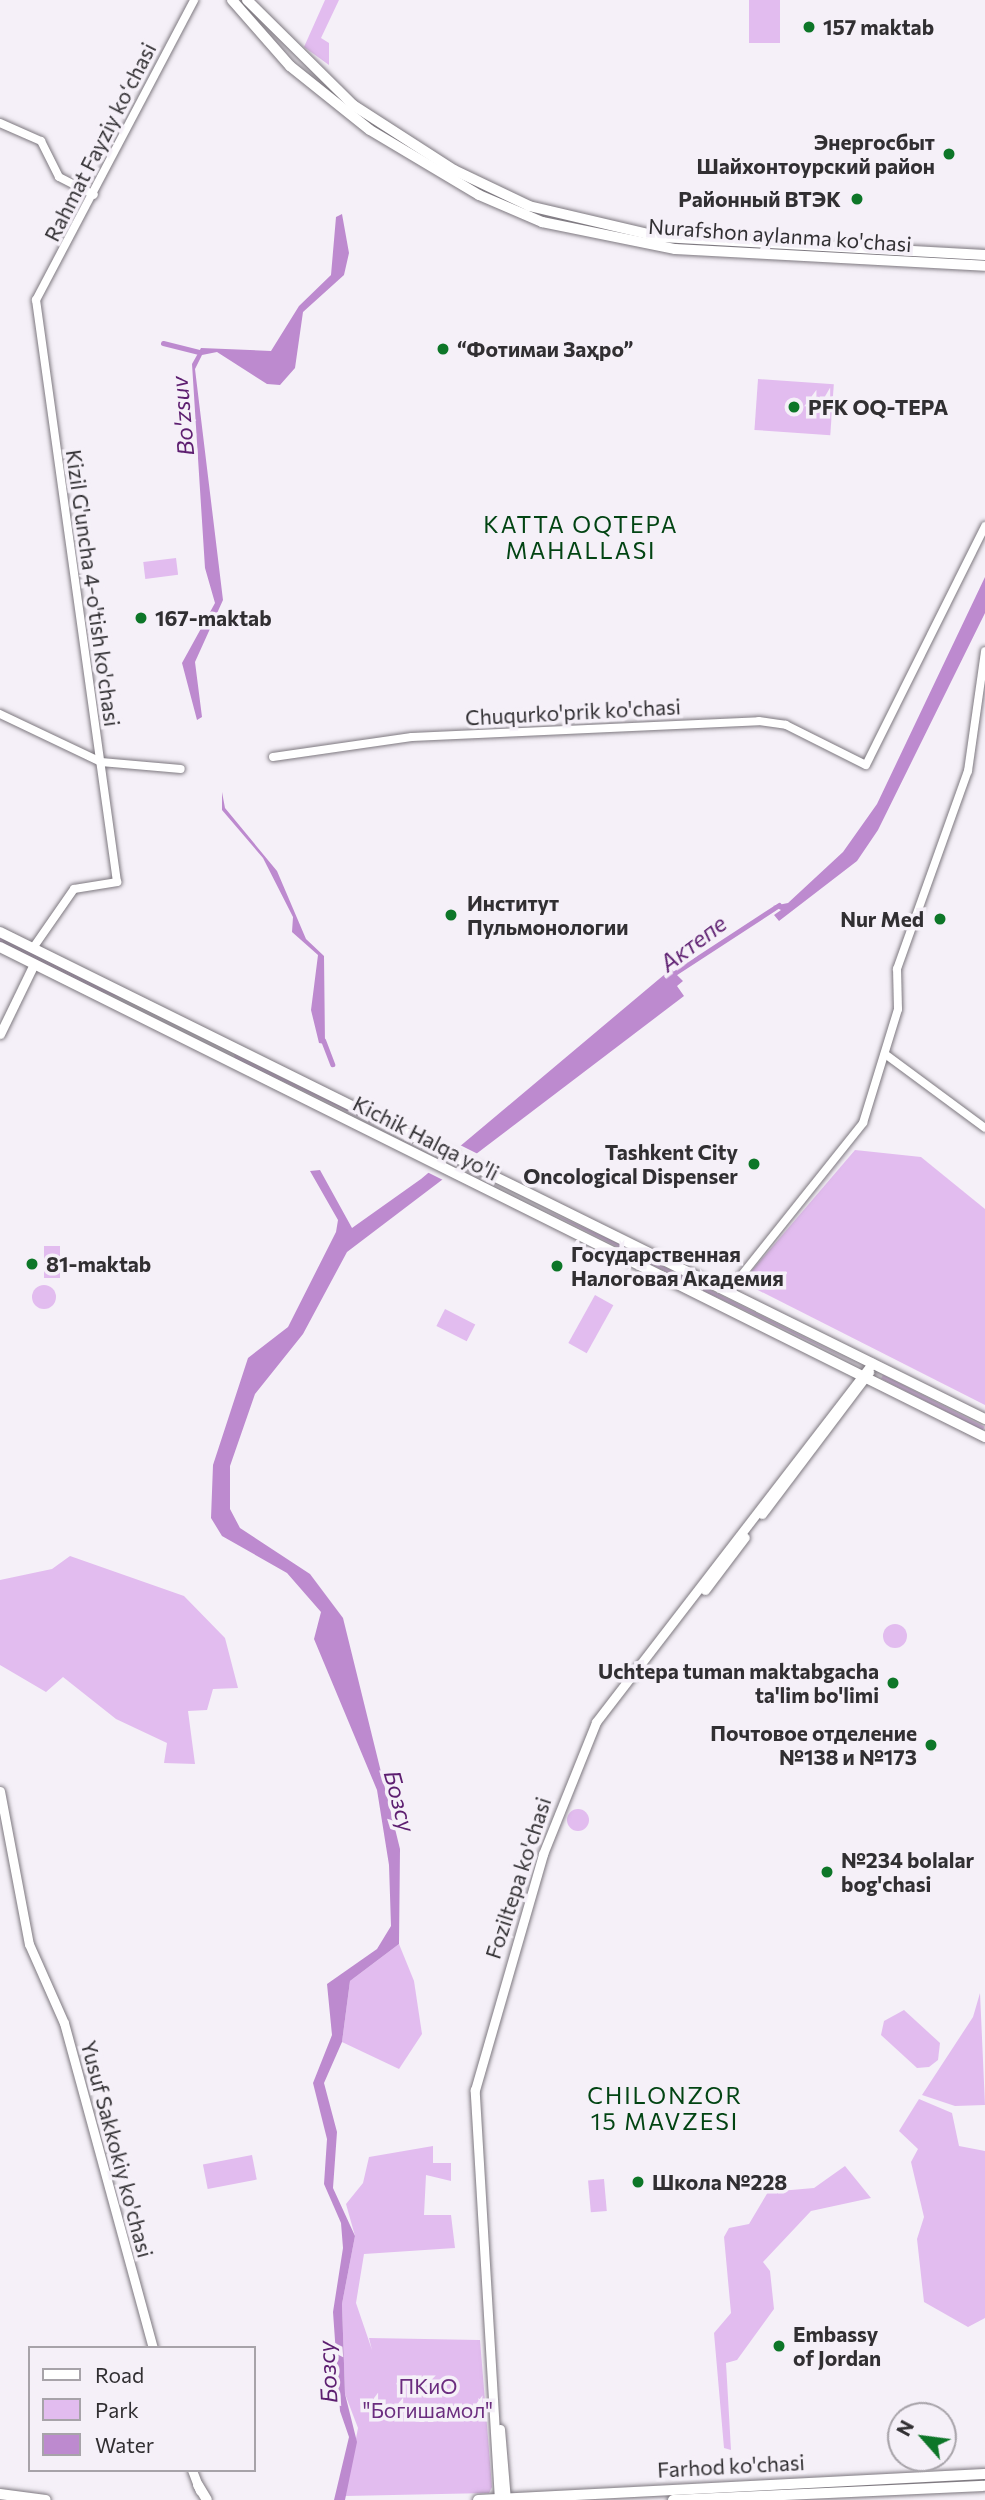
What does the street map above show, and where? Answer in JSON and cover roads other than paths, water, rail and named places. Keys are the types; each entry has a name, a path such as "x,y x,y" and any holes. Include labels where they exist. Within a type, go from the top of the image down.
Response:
{"main road":[{"name":"Nurafshon aylanma ko'chasi","path":"232,0 290,66 395,140 488,200 568,224 661,243 900,257 985,266"},
{"name":"Nurafshon aylanma ko'chasi","path":"247,0 299,57 395,140"},
{"path":"290,66 299,57"},
{"name":"Nurafshon aylanma ko'chasi","path":"900,257 985,255"},
{"name":"Kichik Halqa yo'li","path":"0,932 436,1144 985,1419"},
{"name":"Kichik Halqa yo'li","path":"0,947 985,1437"},
{"path":"0,1034 34,964"},
{"path":"156,1024 162,1012"},
{"path":"229,1061 238,1050"},
{"path":"532,1213 541,1196"},
{"name":"Foziltepa ko'chasi","path":"503,2499 479,2090 492,2020 590,1731 872,1363"},
{"name":"Yusuf Sakkokiy ko'chasi","path":"0,1791 29,1944 64,2023 152,2346"},
{"path":"190,2472 195,2500"},
{"path":"191,2472 207,2500"},
{"name":"Farhod ko'chasi","path":"673,2500 833,2491 852,2498 875,2484 985,2474"},
{"path":"839,2480 852,2498"},
{"name":"Farhod ko'chasi","path":"478,2500 839,2480 875,2484 985,2486"},
{"path":"198,2484 201,2500"},
{"path":"862,2500 875,2484"},
{"path":"0,2494 46,2500"}],"street":[{"name":"Rahmat Fayziy koʻchasi","path":"36,300 94,195 194,0"},
{"path":"0,123 41,141 59,177 94,195"},
{"name":"Kizil G'uncha 4-o'tish ko'chasi","path":"33,948 74,889 117,882 36,300"},
{"name":"Chuqurko'prik ko'chasi","path":"273,757 412,737 759,722 786,725 866,765 985,526"},
{"path":"729,1291 854,1141 885,1054 898,1004 897,969 968,771 985,651"},
{"path":"0,714 101,762 181,769"},
{"path":"885,1054 985,1128"}],"water":[{"path":"342,214 349,253 344,275 303,312 295,368 280,385 267,384 217,352 202,355 195,369 223,600 195,662 202,717 197,720 182,663 215,603 205,568 192,364 201,348 271,351 299,306 331,275 336,217"},
{"path":"985,577 985,613 878,830 857,861 779,921 774,915 781,910 773,906 788,903 843,852 877,804"},
{"path":"222,792 225,808 277,871 306,939 324,956 325,1044 319,1043 311,1010 318,955 292,932 293,917 263,858 222,810"},
{"name":"Бозсу","path":"671,969 683,981 677,986 684,996 347,1252 303,1334 255,1394 230,1466 230,1509 240,1528 310,1574 343,1618 400,1849 399,1944 350,1981 342,2042 324,2083 337,2132 333,2188 355,2236 342,2304 345,2394 357,2442 345,2500 334,2500 349,2437 340,2411 333,2312 343,2248 341,2223 324,2184 327,2139 313,2083 332,2035 327,1984 377,1949 391,1926 389,1865 377,1790 314,1639 321,1612 287,1573 222,1536 211,1518 213,1465 248,1358 288,1327 336,1232 338,1220 310,1171 320,1170 352,1228 421,1179"}],"waterway":[{"path":"163,343 199,352"},
{"name":"Актепе","path":"670,976 779,905"},
{"name":"Bo'zsuv","path":"323,1040 332,1064"}],"place":[{"name":"157 maktab","path":"809,27"},
{"name":"Энергосбыт Шайхонтоурский район","path":"949,154"},
{"name":"Районный ВТЭК","path":"857,199"},
{"name":"“Фотимаи Заҳро”","path":"443,349"},
{"name":"PFK OQ-TEPA","path":"794,407"},
{"name":"167-maktab","path":"141,618"},
{"name":"Институт Пульмонологии","path":"451,915"},
{"name":"Nur Med","path":"940,919"},
{"name":"Tashkent City Oncological Dispenser","path":"754,1164"},
{"name":"81-maktab","path":"32,1264"},
{"name":"Государственная Налоговая Академия","path":"557,1266"},
{"name":"Uchtepa tuman maktabgacha ta'lim bo'limi","path":"893,1683"},
{"name":"Почтовое отделение №138 и №173","path":"931,1745"},
{"name":"№234 bolalar bog'chasi","path":"827,1872"},
{"name":"Школа №228","path":"638,2182"},
{"name":"Embassy of Jordan","path":"779,2346"}],"district":[{"name":"KATTA OQTEPA MAHALLASI","path":"581,537"},
{"name":"CHILONZOR 15 MAVZESI","path":"665,2108"}],"park label":[{"name":"ПКиО \"Богишамол\"","path":"428,2398"}]}
